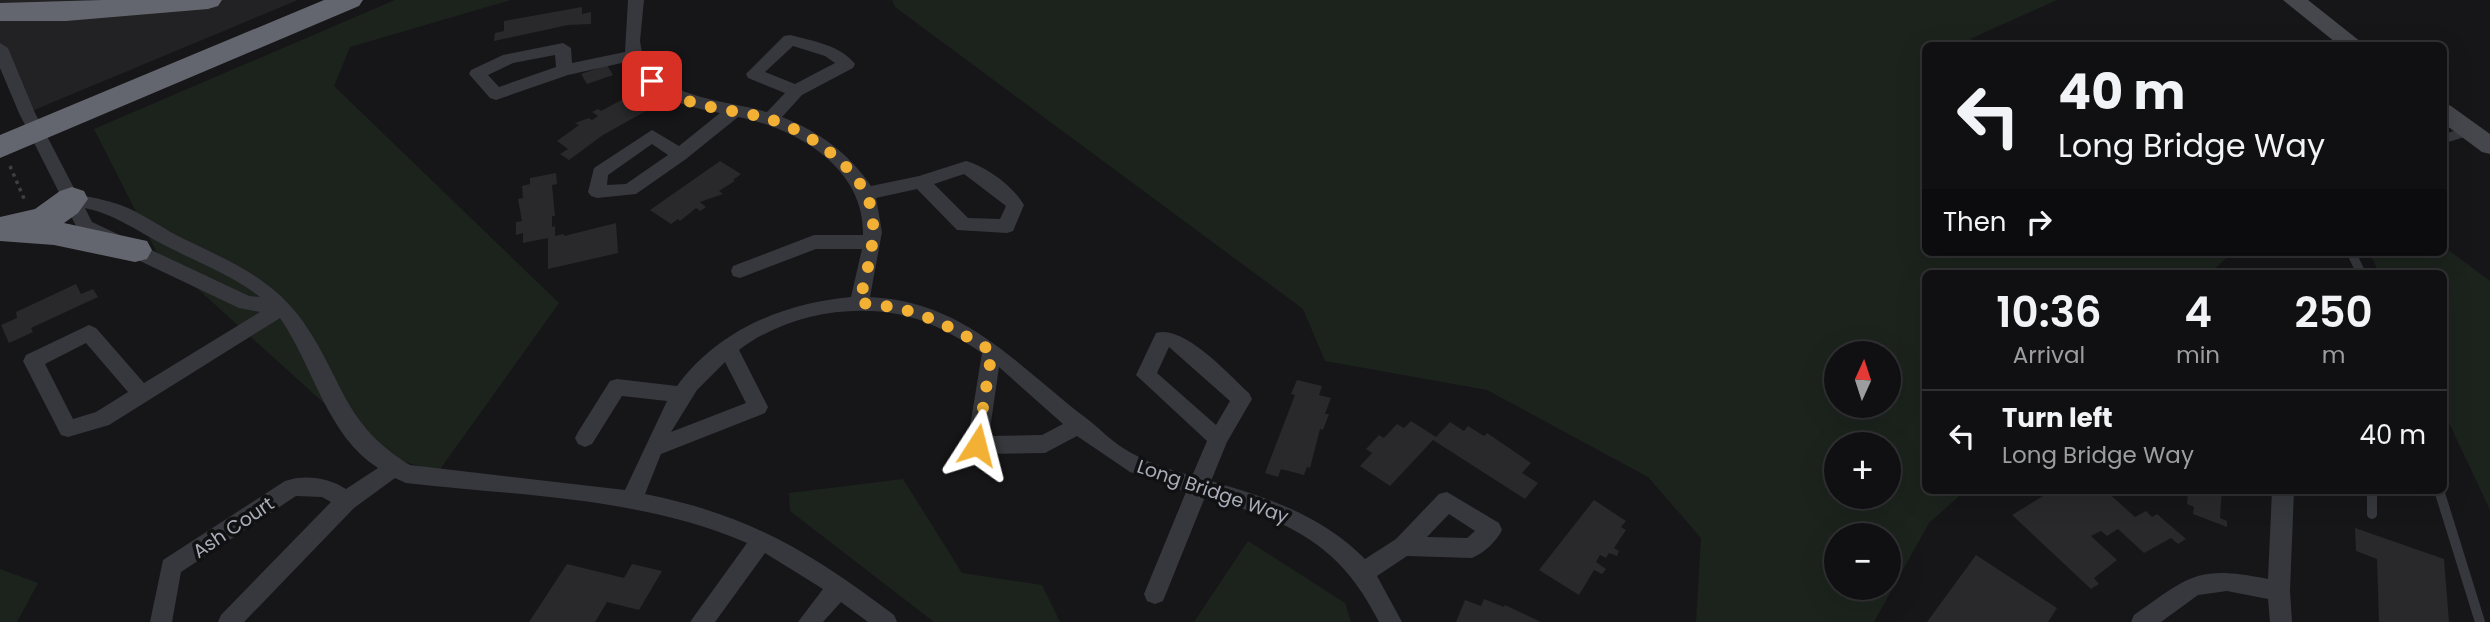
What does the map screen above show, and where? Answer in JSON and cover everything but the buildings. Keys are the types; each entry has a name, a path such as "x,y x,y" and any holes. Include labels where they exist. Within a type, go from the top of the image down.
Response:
{"highway":[{"path":"0,12 66,12 208,0"},
{"path":"3,152 21,123 298,0"},
{"path":"21,123 349,0"},
{"path":"0,25 66,12"},
{"path":"0,228 29,224 59,212 72,199"},
{"path":"0,228 54,233 135,250"}],"street":[{"path":"636,0 636,66 677,96 695,103 771,120 830,152 849,169 871,207 871,242 859,303"},
{"path":"2294,0 2350,42"},
{"path":"771,120 796,91 847,64 831,52 790,40 754,74 796,91"},
{"path":"0,47 21,123 72,199 85,227 246,303 282,307"},
{"path":"564,70 563,48 509,60 477,74 496,94 564,70 634,55"},
{"path":"680,155 734,111"},
{"path":"2447,114 2490,146"},
{"path":"865,194 922,183 965,167 994,183 1015,205 1012,220 1007,226 963,225 922,183"},
{"path":"72,199 119,211 264,288 282,307 318,363 338,412 365,446 394,468 407,474 631,501 708,518 761,541 839,587 886,622"},
{"path":"740,271 814,242 871,242"},
{"name":"Long Bridge Way","path":"631,501 668,418 682,395 703,369 728,348 758,329 823,307 859,303 888,305 918,312 992,351 1105,448 1138,467 1263,505 1307,523 1338,546 1383,604 1391,622"},
{"path":"142,394 89,333 33,361 68,429 102,419 282,307"},
{"path":"1155,594 1218,439 1242,400 1178,342 1163,338 1146,375 1218,439"},
{"path":"654,448 758,407 728,348"},
{"path":"992,351 977,445 1045,444 1080,424"},
{"path":"585,438 617,387 682,395"},
{"path":"229,622 346,501 394,468"},
{"name":"Ash Court","path":"161,622 171,567 293,487 326,488 346,501"},
{"path":"2281,622 2279,591 2283,494"},
{"path":"701,622 761,541"},
{"path":"1361,574 1404,546"},
{"path":"2142,622 2193,586 2228,581 2279,591"},
{"path":"809,622 839,587"}],"lane":[{"path":"2447,138 2469,131"},
{"path":"2372,494 2372,514"},
{"path":"2440,494 2480,622"}],"path":[{"path":"3,152 27,204"}],"shaded area":[{"path":"0,0 298,0 27,113 0,48"},
{"path":"395,0 511,0 350,47 334,86 559,303 438,472 380,454 156,251 94,129"},
{"path":"892,0 2057,0 1970,39 1980,42 1922,42 1922,256 2229,256 2213,270 1922,270 1922,494 1962,494 1929,523 1901,573 1901,523 1824,523 1824,600 1886,600 1874,622 1696,622 1701,538 1648,477 1487,390 1325,361 1303,309 895,7"},
{"path":"2447,249 2490,281 2490,510 2447,419 2447,270 2378,270 2371,256 2447,256"},
{"path":"903,479 962,573 1042,585 1060,622 934,622 790,511 789,493"},
{"path":"1248,541 1345,603 1351,622 1194,622"},
{"path":"0,569 38,583 17,622 0,622"}],"route":[{"path":"652,81 695,103 771,120 809,138 849,169 862,186 871,207 871,242 859,303 888,305 918,312 937,319 992,351 977,445"}]}
